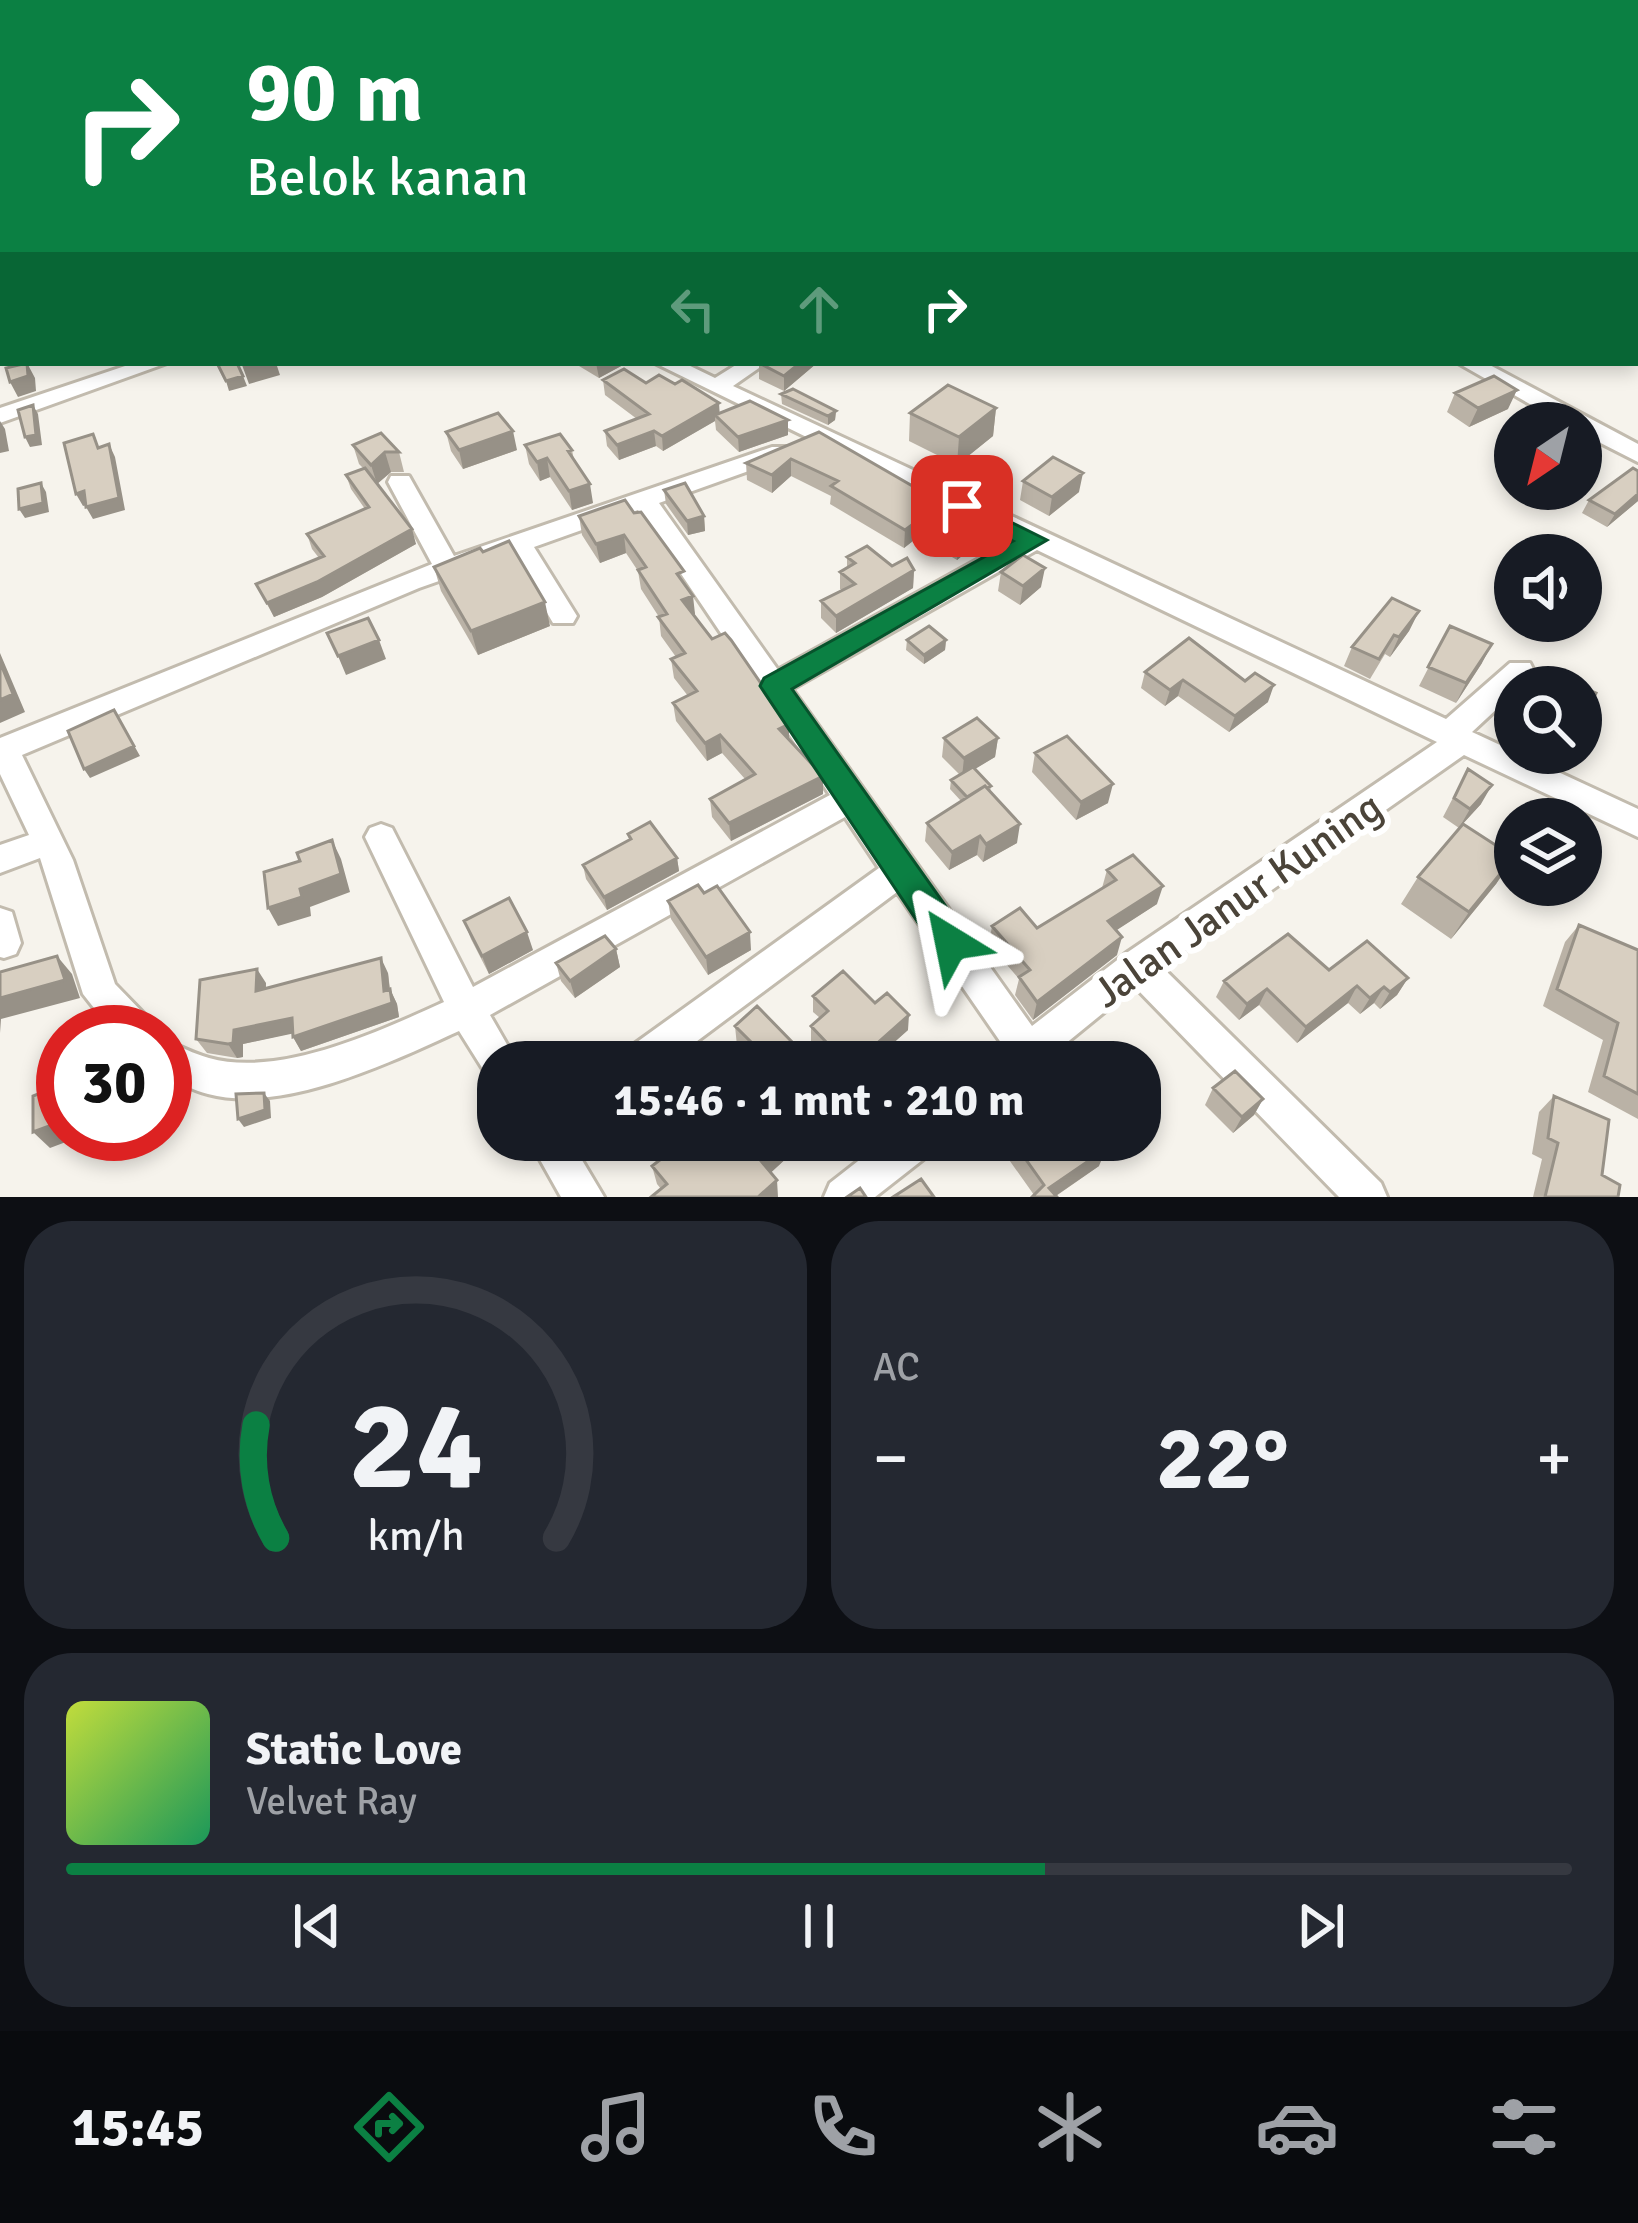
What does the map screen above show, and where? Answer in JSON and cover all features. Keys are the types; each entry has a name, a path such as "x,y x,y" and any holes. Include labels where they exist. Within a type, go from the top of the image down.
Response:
{"street":[{"path":"0,416 147,366"},
{"path":"672,366 1638,824"},
{"path":"715,387 750,366"},
{"path":"1475,366 1542,402"},
{"path":"1602,434 1638,454"},
{"path":"111,1005 101,994 48,842 2,750 446,568 816,438"},
{"path":"400,482 446,568"},
{"path":"644,500 900,871 1011,1041"},
{"path":"774,686 1034,540"},
{"path":"519,543 563,616"},
{"name":"Jalan Janur Kuning","path":"1041,1041 1137,965 1455,738 1494,697"},
{"path":"192,1073 226,1082 305,1071 429,1030 850,800"},
{"path":"381,837 486,1041"},
{"path":"0,859 48,842"},
{"path":"668,1041 900,871"},
{"path":"1137,965 1367,1197"},
{"path":"561,1161 584,1197"},
{"path":"844,1197 889,1161"}],"building":[{"path":"27,366 28,376 10,382 6,368"},
{"path":"218,366 238,366 243,376 226,381"},
{"path":"765,366 796,366 784,376"},
{"path":"624,369 646,383 659,375 675,384 682,380 719,403 662,436 654,431 617,445 605,431 649,414 603,380"},
{"path":"1494,376 1517,390 1478,408 1455,393"},
{"path":"948,385 996,408 959,437 910,413"},
{"path":"793,389 836,411 828,416 781,394"},
{"path":"750,401 788,420 738,437 715,415"},
{"path":"33,405 36,435 25,437 18,410"},
{"path":"498,413 513,431 459,450 446,432"},
{"path":"819,432 980,525 958,542 920,519 905,530 831,486 838,481 791,459 772,475 746,463"},
{"path":"381,433 399,452 385,452 371,465 353,445"},
{"path":"93,434 98,448 109,444 119,498 86,507 84,491 76,494 64,443"},
{"path":"560,434 590,484 569,491 547,458 537,462 525,445"},
{"path":"1053,457 1083,473 1052,497 1023,481"},
{"path":"365,468 412,529 317,582 267,603 256,584 324,556 307,534 369,507 346,475"},
{"path":"1633,468 1638,471 1638,494 1615,514 1602,507 1602,491"},
{"path":"41,483 43,503 19,509 18,489"},
{"path":"685,483 704,516 687,521 664,490"},
{"path":"625,500 634,513 641,512 684,571 677,574 693,596 682,600 712,639 725,633 731,640 789,724 779,729 823,776 729,823 710,799 755,774 720,735 705,743 673,703 697,691 671,659 685,653 658,617 667,614 638,570 646,567 624,535 596,544 579,516"},
{"path":"509,541 545,602 471,631 434,567"},
{"path":"867,546 892,566 907,558 914,570 836,616 821,601 855,584 840,572 855,563 847,557"},
{"path":"1023,555 1045,568 1023,586 1001,572"},
{"path":"1392,598 1419,611 1399,637 1394,635 1379,659 1352,647"},
{"path":"368,618 379,640 338,656 327,633"},
{"path":"929,626 946,640 924,655 907,640"},
{"path":"1450,626 1492,644 1466,683 1428,667"},
{"path":"1189,638 1245,681 1255,673 1274,685 1235,716 1183,680 1170,690 1145,672"},
{"path":"0,662 13,694 0,700"},
{"path":"114,710 134,746 84,769 68,731"},
{"path":"977,718 998,738 964,758 944,738"},
{"path":"1067,736 1113,784 1081,802 1035,753"},
{"path":"973,767 991,786 967,797 951,780"},
{"path":"1468,769 1492,785 1470,809 1454,798"},
{"path":"985,786 1020,824 986,844 980,836 952,852 927,823"},
{"path":"650,822 677,858 604,897 583,865 631,839 628,834"},
{"path":"1463,824 1494,844 1494,881 1469,912 1418,877"},
{"path":"332,840 341,874 300,889 302,897 268,908 264,872 300,861 297,853"},
{"path":"1133,855 1163,886 1108,921 1122,937 1037,1002 1019,977 1030,970 992,926 1020,908 1037,928 1116,880 1107,870"},
{"path":"698,885 704,893 717,886 750,932 706,957 668,901"},
{"path":"509,898 527,932 482,956 464,921"},
{"path":"1579,925 1638,950 1638,1094 1604,1076 1618,1023 1557,989"},
{"path":"1288,934 1329,970 1367,941 1408,978 1390,992 1384,987 1370,998 1357,986 1306,1027 1267,989 1247,1004 1224,981"},
{"path":"605,936 616,949 570,981 556,963"},
{"path":"57,956 65,980 0,998 0,972"},
{"path":"381,958 384,991 390,989 392,1003 293,1037 292,1018 234,1030 233,1043 196,1039 200,980 257,969 256,991"},
{"path":"843,971 875,1003 887,993 909,1015 880,1041 825,1041 811,1026 828,1011 813,996"},
{"path":"757,1006 791,1041 750,1041 735,1026"},
{"path":"1235,1071 1263,1099 1242,1117 1213,1088"},
{"path":"264,1093 265,1110 238,1119 236,1094"},
{"path":"36,1095 33,1132 33,1096"},
{"path":"1554,1096 1609,1120 1602,1175 1620,1185 1618,1197 1545,1197 1558,1143 1548,1138"},
{"path":"659,1161 761,1161 777,1180 758,1197 651,1197 667,1184 652,1166"},
{"path":"1027,1161 1088,1161 1049,1188 1057,1197 1032,1197 1044,1185"},
{"path":"921,1179 934,1197 893,1197"}],"route":[{"path":"951,943 774,686 1034,540 962,506"}]}
